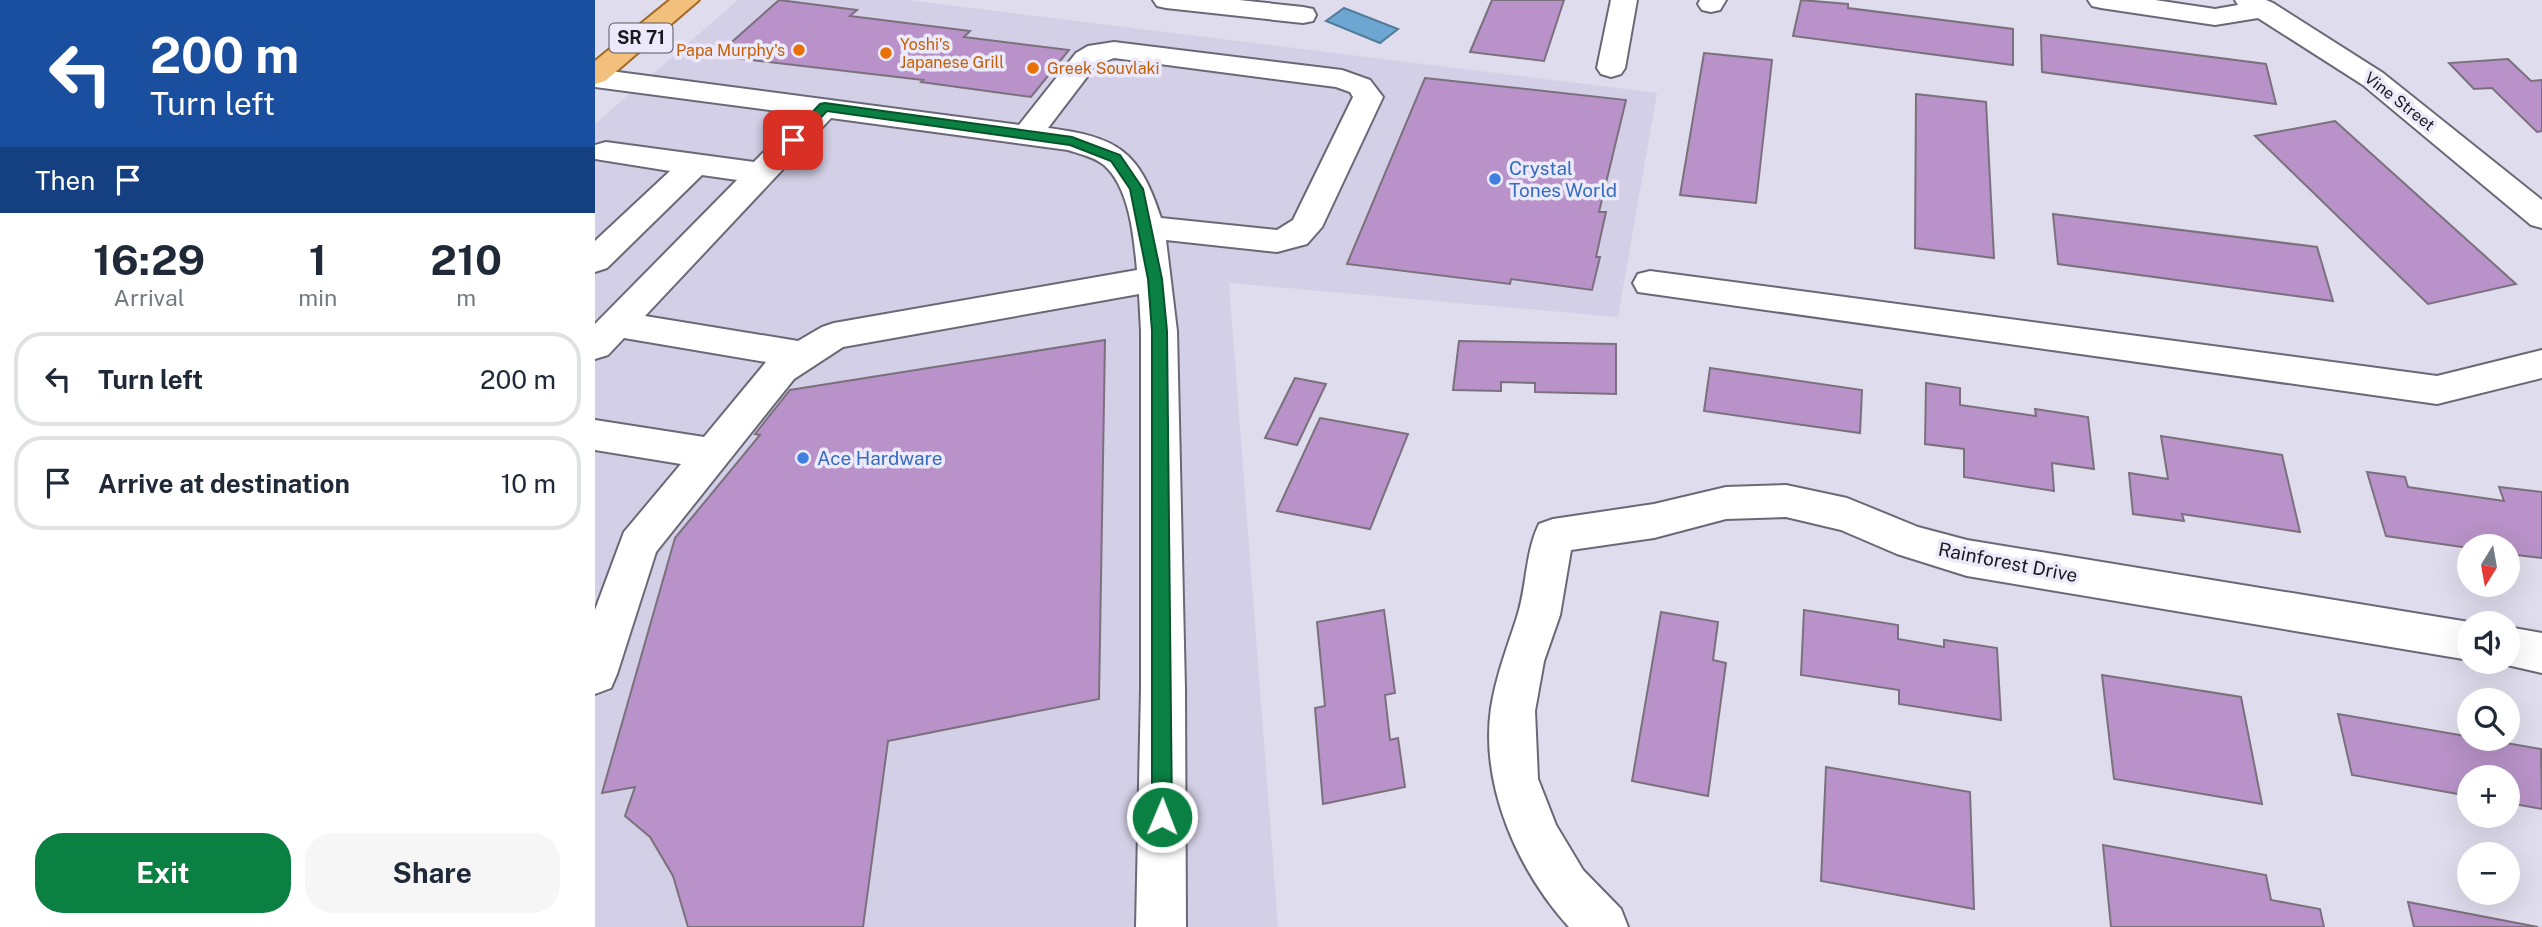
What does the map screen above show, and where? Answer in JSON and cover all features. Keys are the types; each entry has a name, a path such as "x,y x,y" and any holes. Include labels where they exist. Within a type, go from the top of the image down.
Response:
{"main road":[{"name":"SR 71","path":"595,77 686,0"}],"street":[{"path":"1166,0 1303,15"},
{"path":"1611,68 1624,0"},
{"path":"2101,0 2215,17 2256,5"},
{"name":"Vine Street","path":"2256,5 2373,79 2542,216"},
{"path":"1027,135 1086,59 1098,52 1114,50 1342,79 1360,86 1368,97 1306,227 1294,236 1277,242 1146,227"},
{"path":"595,77 1072,141 1115,158 1137,189 1155,279 1160,331 1163,690 1161,927"},
{"path":"600,341 825,107"},
{"path":"600,165 618,175 761,173"},
{"path":"595,260 685,173"},
{"path":"595,674 638,544 781,369 834,336 1155,279"},
{"path":"1650,283 2437,390 2542,364"},
{"path":"600,341 803,355"},
{"path":"595,435 711,453"},
{"name":"Rainforest Drive","path":"1603,927 1566,887 1538,840 1515,779 1513,711 1522,661 1539,615 1553,536 1654,521 1726,503 1786,501 1847,515 1911,542 1967,558 2457,638"},
{"path":"2520,649 2542,653"}],"shaded area":[{"path":"738,0 907,0 1657,93 1618,317 1229,283 1278,927 595,927 595,124"}],"water":[{"path":"1344,8 1398,29 1380,43 1326,21"}],"building":[{"path":"779,0 857,10 850,16 970,31 964,37 1069,50 1031,97 921,82 923,80 716,56"},
{"path":"1492,0 1564,0 1544,61 1470,52"},
{"path":"1801,0 1848,4 1848,8 2013,29 2013,65 1793,36"},
{"path":"2041,35 2266,64 2276,104 2042,72"},
{"path":"1704,53 1772,60 1756,203 1680,195"},
{"path":"2508,59 2531,81 2542,80 2542,131 2537,132 2492,88 2474,89 2449,63"},
{"path":"1425,78 1626,100 1599,212 1606,212 1592,290 1511,279 1510,284 1347,264"},
{"path":"1916,94 1986,102 1994,258 1915,248"},
{"path":"2335,121 2516,284 2428,304 2255,136"},
{"path":"2053,214 2317,247 2333,301 2058,264"},
{"path":"1105,340 1099,699 888,741 863,927 688,927 673,876 650,837 625,816 635,787 602,793 675,538 760,435 755,434 790,390"},
{"path":"1459,341 1616,344 1616,394 1535,392 1535,383 1501,382 1501,391 1453,390"},
{"path":"1710,368 1862,390 1860,433 1704,411"},
{"path":"1295,378 1326,384 1297,445 1265,438"},
{"path":"1926,383 1960,388 1960,405 2036,416 2035,409 2088,417 2094,469 2052,463 2054,491 1964,477 1964,449 1925,444"},
{"path":"1320,418 1408,434 1370,529 1277,511"},
{"path":"2161,436 2282,455 2300,532 2182,514 2184,521 2133,514 2129,473 2168,479"},
{"path":"2367,472 2405,477 2408,487 2504,501 2499,487 2542,492 2542,558 2520,555 2520,534 2457,534 2457,546 2386,536"},
{"path":"1384,610 1395,693 1385,695 1390,740 1398,738 1405,787 1323,804 1315,708 1325,706 1317,622"},
{"path":"1804,610 1898,625 1898,639 1944,647 1944,640 1997,648 2001,720 1899,704 1899,690 1801,675"},
{"path":"1661,612 1718,622 1713,660 1726,663 1708,796 1632,781"},
{"path":"2102,675 2241,697 2262,804 2114,779"},
{"path":"2338,714 2457,735 2457,751 2520,751 2520,745 2541,749 2542,809 2520,805 2520,765 2457,765 2457,794 2352,775"},
{"path":"1826,767 1970,792 1974,909 1821,881"},
{"path":"2103,845 2266,875 2271,900 2320,909 2324,927 2111,927"},
{"path":"2408,902 2538,927 2414,927"}],"place":[{"name":"Papa Murphy's","path":"799,50"},
{"name":"Yoshi's Japanese Grill","path":"886,53"},
{"name":"Greek Souvlaki","path":"1033,68"},
{"name":"Crystal Tones World","path":"1495,179"},
{"name":"Ace Hardware","path":"803,458"}],"route":[{"path":"793,140 825,107 1072,141 1115,158 1137,189 1155,279 1160,331 1162,817"}]}
